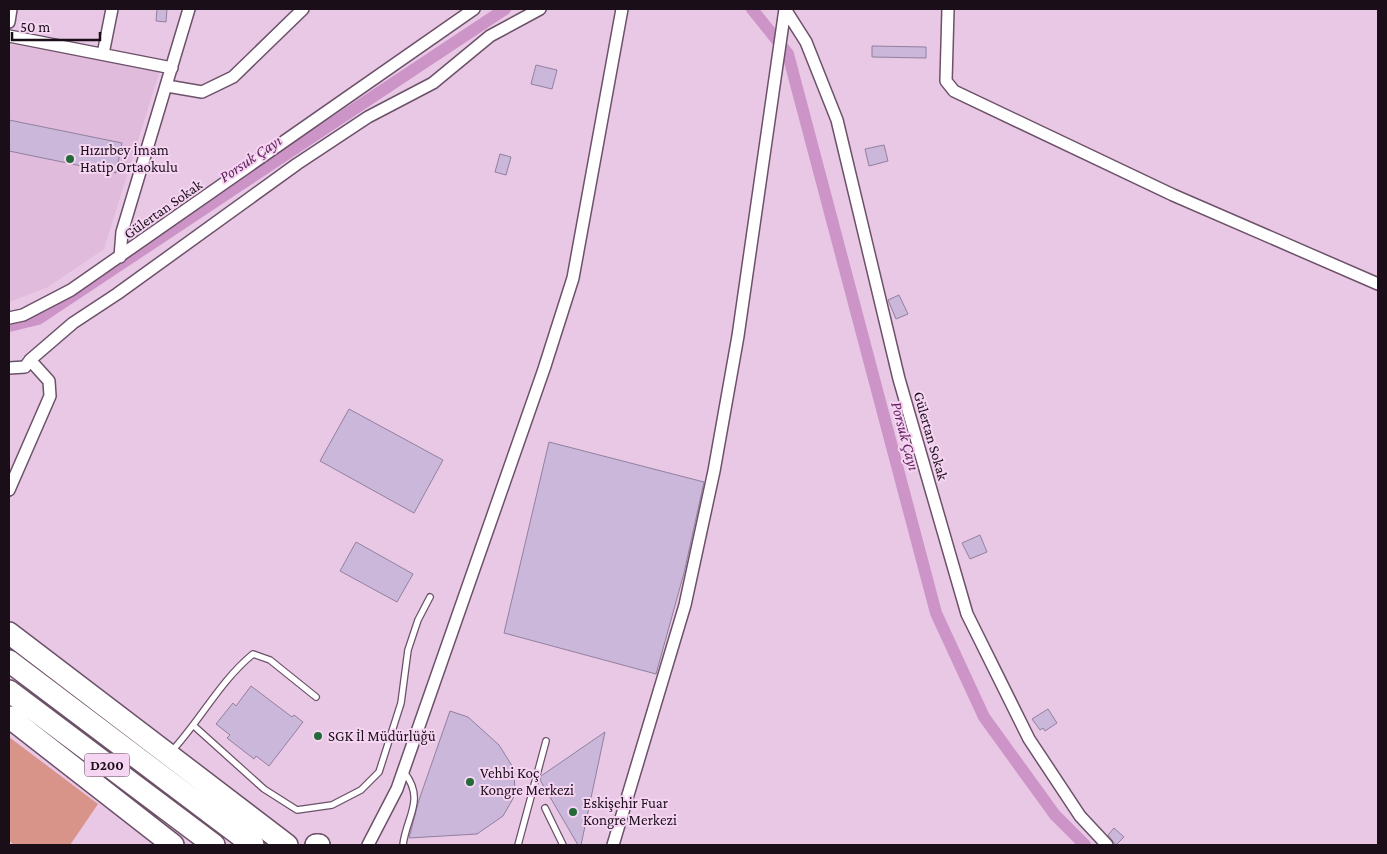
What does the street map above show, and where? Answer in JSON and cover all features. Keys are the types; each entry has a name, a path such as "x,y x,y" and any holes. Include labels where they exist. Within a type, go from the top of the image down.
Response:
{"highway":[{"path":"9,633 287,845"},
{"name":"D200","path":"9,661 254,845"},
{"name":"D200","path":"9,691 210,842"},
{"path":"9,717 173,845"}],"street":[{"path":"9,22 11,9"},
{"path":"103,54 112,9"},
{"path":"120,257 122,232 189,9"},
{"path":"167,86 202,92 233,77 304,9"},
{"name":"Gülertan Sokak","path":"9,318 23,315 45,305 120,257 474,9"},
{"path":"9,368 25,367 30,360 73,323 125,289 297,164 368,116 432,83 490,36 540,9"},
{"path":"368,845 403,771 544,370 573,278 622,9"},
{"path":"613,845 685,605 714,472 738,336 785,9"},
{"name":"Gülertan Sokak","path":"785,9 806,42 837,120 899,379 967,614 1030,739 1080,816 1107,845"},
{"path":"948,9 946,81 954,91 1173,195 1378,284"},
{"path":"9,36 172,68"},
{"path":"9,490 50,396 49,381 30,360"}],"lane":[{"path":"194,726 264,790 297,810 332,806 361,790 379,772 401,703 408,650 418,620 430,597"},
{"path":"169,755 194,726 234,670 253,654 270,660 316,697"},
{"path":"518,845 546,741"},
{"path":"403,771 410,780 415,806 403,845"},
{"path":"545,808 563,845"}],"shaded area":[{"name":"Hızırbey İmam Hatip Ortaokulu","path":"9,44 160,70 104,249 48,287 9,302"},
{"path":"9,737 98,804 70,845 14,845 9,841"}],"building":[{"path":"157,9 167,9 166,22 156,21"},
{"path":"872,46 926,47 926,58 872,57"},
{"path":"536,65 557,70 552,89 531,84"},
{"path":"9,120 122,143 116,173 9,151"},
{"path":"884,145 888,161 869,166 865,149"},
{"path":"500,154 511,157 506,175 495,172"},
{"path":"899,295 908,314 896,319 888,300"},
{"path":"349,409 443,460 414,513 320,461"},
{"path":"549,442 704,482 684,573 656,674 504,633"},
{"path":"980,535 987,552 970,559 962,543"},
{"path":"356,542 413,574 397,602 340,571"},
{"path":"251,686 292,717 294,715 303,722 269,766 256,756 254,759 227,738 230,735 216,724 233,703 236,706"},
{"path":"1048,709 1057,723 1045,731 1043,728 1040,730 1032,719"},
{"name":"Vehbi Koç Kongre Merkezi","path":"450,711 468,717 499,745 514,769 515,795 503,816 477,834 409,838 419,800"},
{"name":"Eskişehir Fuar Kongre Merkezi","path":"605,732 581,845 578,845 540,780 541,776"},
{"path":"1114,828 1124,837 1116,845 1108,835"}],"waterway":[{"name":"Porsuk Çayı","path":"9,326 38,319 505,9"},
{"name":"Porsuk Çayı","path":"752,9 788,54 936,613 984,717 1055,815 1085,845"}],"place":[{"name":"Hızırbey İmam Hatip Ortaokulu","path":"70,159"},
{"name":"SGK İl Müdürlüğü","path":"318,736"},
{"name":"Vehbi Koç Kongre Merkezi","path":"470,782"},
{"name":"Eskişehir Fuar Kongre Merkezi","path":"573,812"}]}
